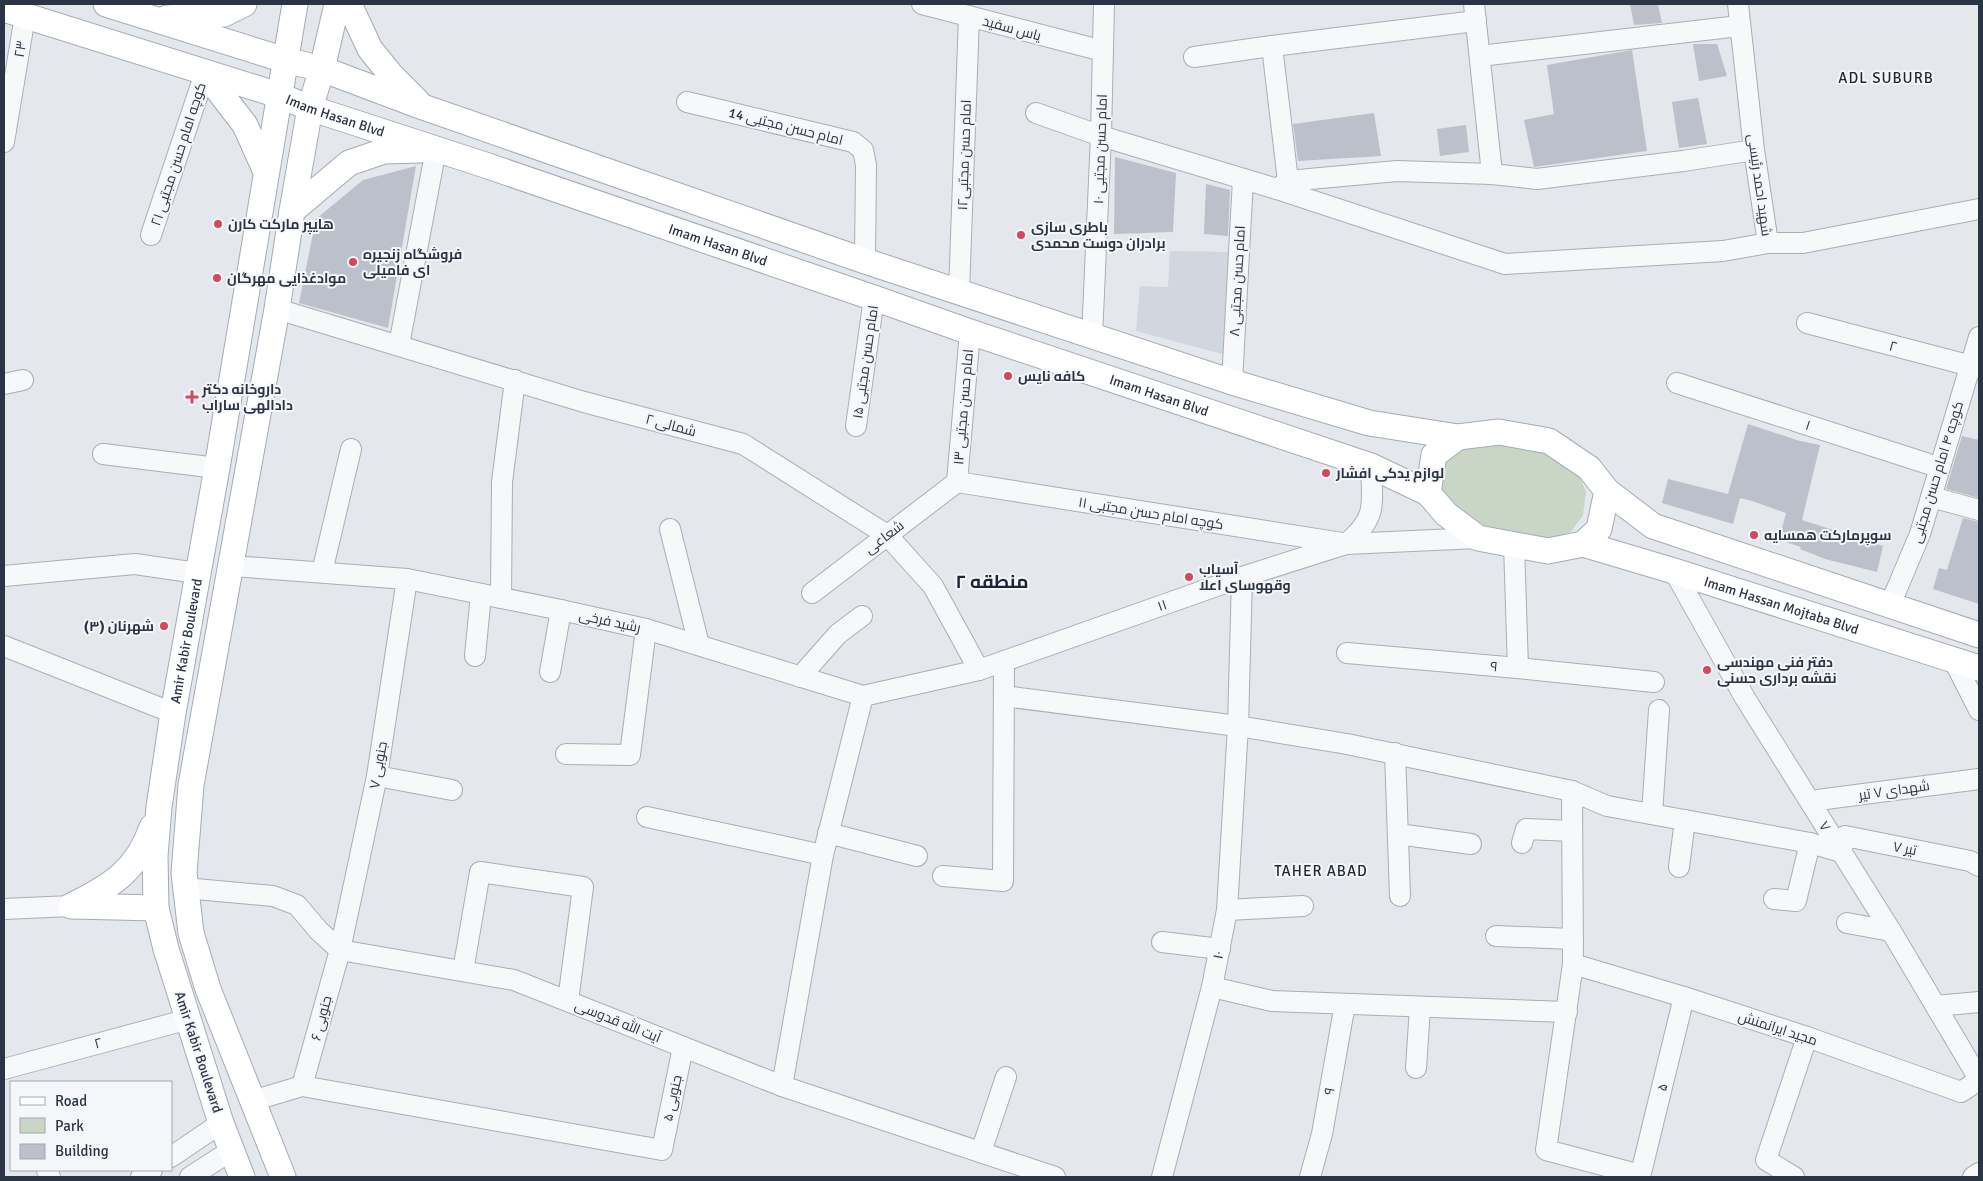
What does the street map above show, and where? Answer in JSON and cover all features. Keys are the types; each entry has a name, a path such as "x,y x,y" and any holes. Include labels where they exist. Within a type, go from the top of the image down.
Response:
{"main road":[{"path":"106,4 285,60 322,69 423,107 865,261 1232,382 1369,423 1458,436 1499,432 1549,441 1589,468 1607,491 1653,526 1979,636"},
{"path":"150,19 224,14 244,4"},
{"name":"Amir Kabir Boulevard","path":"242,1177 221,1123 166,949 156,908 155,856 159,807 173,713 217,468 278,95 295,4"},
{"name":"Amir Kabir Boulevard","path":"283,1177 208,989 192,933 185,888 186,828 191,785 232,566 310,108 322,69 337,4"},
{"path":"349,4 370,49 391,75 423,107"},
{"name":"Imam Hasan Blvd","path":"14,12 278,95 310,108 1371,466 1428,493"},
{"path":"205,73 245,125 266,172"},
{"path":"292,211 350,163 384,151 436,149"},
{"path":"1458,436 1434,455 1428,493 1446,514 1478,538 1548,551 1582,544 1599,528 1607,491"},
{"name":"Imam Hassan Mojtaba Blvd","path":"1582,544 1674,571 1979,668"},
{"path":"71,906 110,886 134,864 148,839 159,807"},
{"path":"71,906 156,908"}],"street":[{"name":"یاس سفید","path":"922,4 1103,52"},
{"name":"امام حسن مجتبی ۱۰","path":"1092,337 1101,136 1104,4"},
{"name":"شهید احمد رئیسی","path":"1738,4 1754,150 1768,242 1803,243 1979,209"},
{"name":"۲۳","path":"4,138 14,12"},
{"path":"1194,58 1475,13 1492,174"},
{"name":"امام حسن مجتبی۱۲","path":"959,293 969,16"},
{"path":"1480,56 1739,26"},
{"path":"1272,46 1282,185"},
{"name":"کوچه امام حسن مجتبی ۲۱","path":"151,235 205,73"},
{"name":"امام حسن مجتبی 14","path":"687,102 854,142 863,150 866,165 865,261"},
{"path":"1036,112 1101,136 1243,179 1282,185 1505,264 1723,251 1768,242"},
{"path":"399,345 436,149"},
{"path":"1282,185 1398,171 1492,174 1537,179 1754,150"},
{"name":"امام حسن مجتبی ۸","path":"1232,382 1243,179"},
{"name":"امام حسن مجتبی ۱۵","path":"856,426 874,298"},
{"name":"۲ شمالی","path":"277,309 584,402 742,444 887,535 933,586 979,670"},
{"name":"۲","path":"1808,323 1975,367"},
{"name":"امام حسن مجتبی ۱۳","path":"957,482 970,332"},
{"name":"کوچه ۴ امام حسن مجتبی","path":"1890,605 1920,534 1938,468 1975,367 1979,337"},
{"path":"501,598 502,482 515,380"},
{"name":"۱","path":"1677,383 1938,468"},
{"path":"322,572 351,449"},
{"path":"103,454 217,468"},
{"name":"۱۱","path":"1346,544 1361,531 1369,518 1372,503 1371,466"},
{"name":"شعاعی","path":"812,593 957,482"},
{"name":"کوچه امام حسن مجتبی ۱۱","path":"957,482 1346,544"},
{"path":"1931,497 1979,510"},
{"path":"670,529 699,646"},
{"name":"۱۱","path":"979,670 1242,577 1346,544 1478,538"},
{"name":"۹","path":"1347,653 1518,668 1514,545"},
{"path":"4,576 135,564 197,573"},
{"name":"رشید فرخی","path":"232,566 407,579 561,610 646,629 863,696 979,670"},
{"name":"۷","path":"1674,571 1745,698 1977,1072"},
{"name":"۱۰","path":"1162,1177 1212,987 1227,910 1238,726 1242,577"},
{"name":"۷ جنوبی","path":"340,950 377,776 407,579"},
{"path":"474,656 481,594"},
{"path":"550,672 561,610"},
{"path":"800,677 838,634 862,616"},
{"path":"566,754 630,755 646,629"},
{"path":"4,645 173,713"},
{"path":"1952,659 1979,710"},
{"path":"943,876 1004,881 1004,661"},
{"path":"1518,668 1654,682"},
{"path":"782,1086 823,855 863,696"},
{"path":"1004,696 1238,726 1395,753 1572,791 1607,806 1810,843 1841,852"},
{"path":"1652,814 1659,710"},
{"path":"1395,753 1400,896"},
{"path":"377,776 452,790"},
{"name":"شهدای ۷ تیر","path":"1810,801 1979,779"},
{"path":"1572,791 1573,964 1546,1150 1640,1176"},
{"path":"647,817 823,855"},
{"path":"1679,868 1684,820"},
{"path":"1522,843 1526,829 1572,830"},
{"path":"828,833 917,856"},
{"path":"1398,834 1471,844"},
{"name":"۷ تیر","path":"1841,852 1845,836 1970,861 1979,866"},
{"path":"1774,900 1796,901 1810,843"},
{"path":"463,971 480,872 583,887 568,1001"},
{"path":"185,888 273,896 297,905 319,932 340,950"},
{"path":"4,908 71,906"},
{"path":"1227,910 1303,906"},
{"path":"1848,922 1891,932"},
{"path":"1496,936 1573,939"},
{"path":"1162,942 1220,949"},
{"name":"آیت الله قدوسی","path":"340,950 514,980 782,1086 1055,1177"},
{"name":"۶ جنوبی","path":"302,1086 340,950"},
{"name":"مجید ایرانمنش","path":"1573,964 1684,997 1807,1037 1961,1092 1977,1072"},
{"path":"1212,987 1272,1001 1567,1012"},
{"name":"۵","path":"1640,1176 1684,997"},
{"path":"1936,1006 1979,1002"},
{"name":"۹","path":"1310,1177 1322,1134 1345,1004"},
{"path":"1416,1068 1420,1007"},
{"name":"۲","path":"9,1073 189,1019"},
{"path":"1794,1177 1766,1160 1807,1037"},
{"name":"۵ جنوبی","path":"302,1086 662,1150 683,1046"},
{"path":"981,1152 1006,1078"},
{"path":"252,1101 302,1086"},
{"path":"172,1156 221,1123"},
{"path":"190,1177 232,1150"},
{"path":"1973,1177 1979,1173"}],"shaded area":[{"path":"1170,251 1230,252 1226,355 1136,331 1140,286 1168,287"}],"green space":[{"path":"1499,444 1544,453 1580,477 1586,492 1583,515 1571,532 1548,538 1483,526 1455,505 1441,489 1446,462 1463,448"}],"building":[{"path":"1630,4 1658,4 1662,23 1634,25"},
{"path":"1693,44 1717,44 1727,76 1699,81"},
{"path":"1632,50 1647,151 1534,167 1524,120 1554,114 1547,65"},
{"path":"1698,98 1707,144 1679,148 1672,102"},
{"path":"1374,113 1381,156 1298,161 1293,124"},
{"path":"1466,125 1469,152 1440,156 1437,129"},
{"path":"1115,157 1176,173 1173,232 1114,234"},
{"name":"فروشگاه زنجیره ای فامیلی","path":"416,166 388,328 299,303 316,219 363,180"},
{"path":"1206,184 1230,190 1228,236 1204,234"},
{"path":"1748,424 1800,441 1820,445 1802,520 1883,546 1877,572 1825,559 1800,549 1801,547 1779,540 1786,513 1752,501 1740,498 1733,524 1662,503 1668,479 1728,494"},
{"path":"1962,436 1979,440 1979,498 1946,489"},
{"path":"1963,518 1979,522 1979,604 1933,589 1939,568 1947,570"}],"place":[{"name":"هایپر مارکت کارن","path":"218,224"},
{"name":"باطری سازی برادران دوست محمدی","path":"1021,235"},
{"name":"فروشگاه زنجیره ای فامیلی","path":"353,262"},
{"name":"موادغذایی مهرگان","path":"217,278"},
{"name":"کافه نایس","path":"1008,376"},
{"name":"داروخانه دکتر دادالهی ساراب","path":"192,397"},
{"name":"لوازم یدکی افشار","path":"1326,473"},
{"name":"سوپرمارکت همسایه","path":"1754,535"},
{"name":"آسیاب وقهوسای اعلا","path":"1189,577"},
{"name":"شهرنان (۳)","path":"164,626"},
{"name":"دفتر فنی مهندسی نقشه برداری حسنی","path":"1707,670"}],"district":[{"name":"ADL SUBURB","path":"1886,78"},
{"name":"منطقه ۲","path":"992,581"},
{"name":"TAHER ABAD","path":"1321,871"}]}
